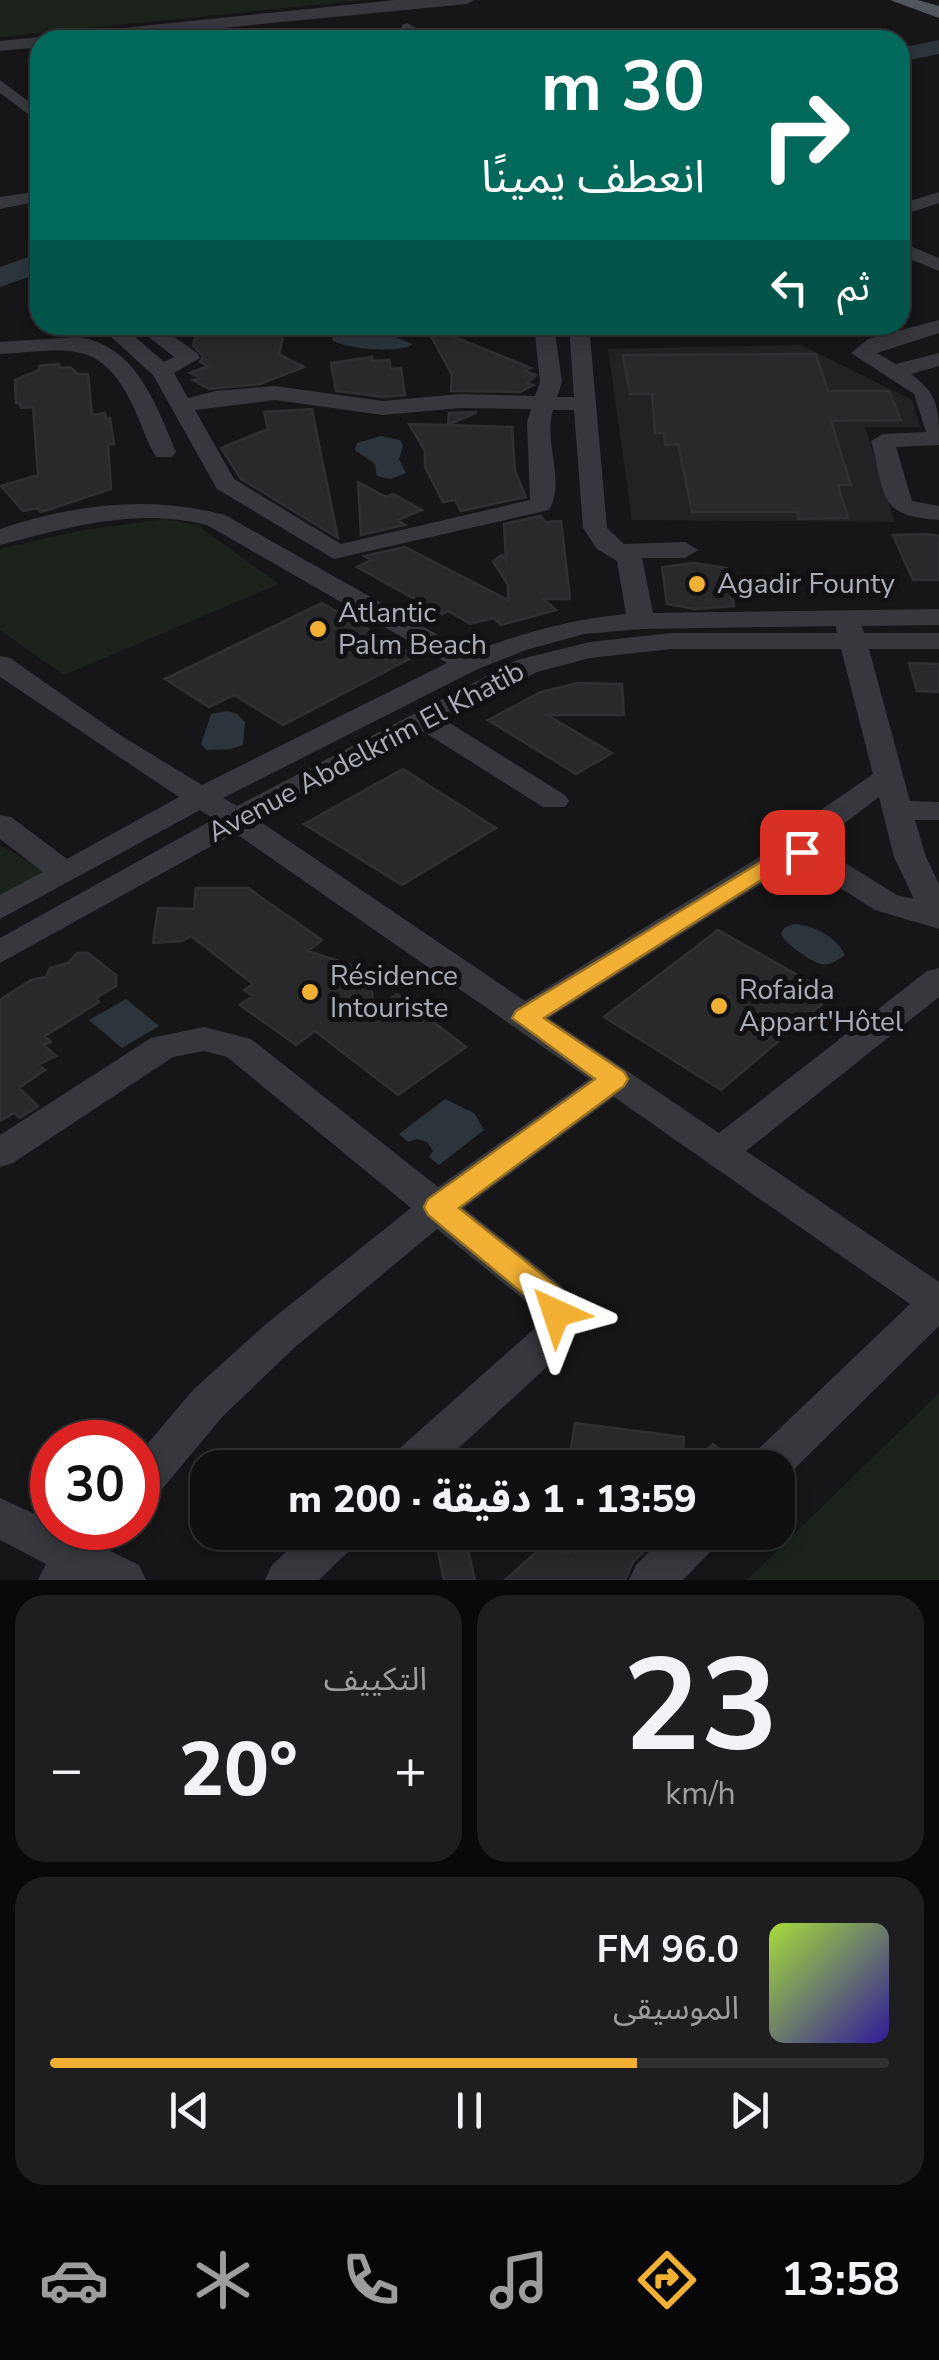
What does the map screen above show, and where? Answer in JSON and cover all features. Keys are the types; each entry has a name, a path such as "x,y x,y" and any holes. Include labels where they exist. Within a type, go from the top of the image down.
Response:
{"main road":[{"path":"899,0 939,12"},
{"path":"927,0 939,4"}],"street":[{"path":"151,30 437,0"},
{"path":"184,30 467,0"},
{"path":"0,48 30,45"},
{"path":"0,86 30,110"},
{"path":"0,203 30,198"},
{"path":"910,207 939,198"},
{"path":"910,252 939,264"},
{"path":"910,335 939,326"},
{"path":"123,335 120,336 162,371 225,484 338,552 529,510 543,501 538,422 551,382 545,335"},
{"path":"580,335 596,528 606,544 624,551 686,550"},
{"path":"910,335 864,349 863,355 924,390 939,438 883,441 901,506 939,513"},
{"path":"0,348 82,344 98,349 139,390 164,452"},
{"path":"893,372 939,359"},
{"path":"182,408 216,398 256,394 292,394 329,403 375,407 446,401 588,404"},
{"path":"172,510 225,484"},
{"path":"0,537 106,514 172,510 216,520 468,664"},
{"path":"624,551 629,557 642,621"},
{"name":"Avenue Abdelkrim El Khatib","path":"0,952 422,718 527,666 590,650 850,630 939,618"},
{"name":"Avenue Abdelkrim El Khatib","path":"0,909 200,798 468,664 516,644 567,630 642,621 850,630 939,641"},
{"path":"800,846 808,857 886,903 939,917 924,857 897,810 850,630"},
{"path":"0,664 236,819 939,1302 786,1450"},
{"path":"422,718 554,801"},
{"path":"525,1018 800,846 806,835 888,778"},
{"path":"897,810 939,811"},
{"path":"0,824 65,873"},
{"path":"718,1152 939,979"},
{"path":"0,1153 163,1047 191,1040 219,1040 239,1048 548,1297 556,1313 556,1326 548,1342 427,1450"},
{"path":"160,1460 208,1404 280,1336 438,1207 614,1079"},
{"path":"0,1518 123,1580"},
{"path":"288,1580 319,1550"},
{"path":"652,1580 682,1550"}],"shaded area":[{"path":"0,0 363,0 69,30 30,30 30,34 0,37"},
{"path":"334,335 390,335 413,344 398,349 373,349 332,340"},
{"path":"801,345 912,400 920,427 865,427 895,522 632,520 608,349"},
{"path":"381,436 400,440 403,446 399,459 406,473 391,479 377,476 375,464 355,450 357,443"},
{"path":"165,519 197,525 279,584 64,675 0,630 0,549 78,531"},
{"path":"227,711 245,722 243,745 207,750 201,744 211,714"},
{"path":"0,845 47,872 0,897"},
{"path":"794,924 824,933 845,955 824,964 805,956 781,934"},
{"path":"126,999 159,1026 122,1048 89,1020"},
{"path":"445,1099 474,1113 484,1130 439,1165 429,1157 433,1151 427,1142 408,1142 399,1134"},
{"path":"939,1393 939,1580 747,1580 778,1550 795,1550 795,1533"}],"building":[{"path":"196,335 284,335 279,354 304,367 260,384 209,389 193,380 200,378 190,373 208,366 200,362 203,356 193,346"},
{"path":"430,335 450,335 531,368 525,371 536,375 527,383 533,385 520,392 451,391 452,375"},
{"path":"816,354 828,391 889,391 901,420 831,421 851,485 838,485 848,518 798,519 798,512 692,512 678,444 665,445 664,433 655,433 652,394 630,394 623,355"},
{"path":"372,357 372,361 389,360 391,369 401,368 405,395 383,397 336,391 331,363"},
{"path":"59,364 60,368 70,367 78,374 88,374 92,415 105,413 106,419 110,418 114,444 108,444 111,489 41,512 37,508 23,511 1,486 38,475 33,407 21,408 16,403 15,380 39,370 39,366"},
{"path":"312,409 338,538 241,479 221,448 268,429 264,412"},
{"path":"477,412 448,425 449,413"},
{"path":"409,424 512,427 515,471 526,497 461,511 455,500 443,502 425,467 425,451"},
{"path":"358,482 386,497 393,494 422,510 398,520 405,525 361,535"},
{"path":"541,516 545,522 561,521 570,599 543,599 556,610 501,625 494,618 470,624 448,611 442,614 357,567 371,560 364,556 405,547 508,600 508,585 493,561 502,555 506,560 504,524"},
{"path":"893,535 939,536 939,580 913,580"},
{"name":"Agadir Founty","path":"694,563 727,568 734,606 695,609 667,604 662,567"},
{"name":"Atlantic Palm Beach","path":"322,603 415,656 283,725 234,695 209,707 165,679"},
{"path":"909,663 939,664 939,692 917,691"},
{"path":"578,683 622,684 624,715 547,715 612,753 576,774 488,720 541,692"},
{"path":"403,769 496,828 402,885 304,824"},
{"name":"Résidence Intouriste","path":"196,888 248,888 322,940 308,951 363,969 370,980 375,1010 397,994 466,1047 398,1095 315,1031 296,1045 240,1005 253,996 244,990 253,984 191,936 182,941 153,943 158,908 194,909"},
{"name":"Rofaida Appart'Hôtel","path":"718,930 833,995 721,1090 604,1017"},
{"path":"77,953 88,953 116,975 116,986 96,998 99,1002 45,1036 51,1042 44,1045 56,1056 38,1065 45,1070 19,1088 38,1106 20,1118 14,1113 0,1121 0,1000 31,980 46,977 50,968 68,963"},
{"path":"575,1423 684,1437 683,1450 571,1450"},
{"path":"438,1550 468,1550 475,1580 444,1580"},
{"path":"539,1550 568,1554 572,1550 645,1550 633,1562 625,1580 505,1580"}],"waterway":[{"path":"910,53 939,47"},
{"path":"0,278 30,266"}],"place":[{"name":"Agadir Founty","path":"697,584"},
{"name":"Atlantic Palm Beach","path":"318,629"},
{"name":"Résidence Intouriste","path":"310,992"},
{"name":"Rofaida Appart'Hôtel","path":"719,1006"}],"route":[{"path":"556,1313 548,1297 438,1207 614,1079 525,1018 800,846 802,852"}]}
